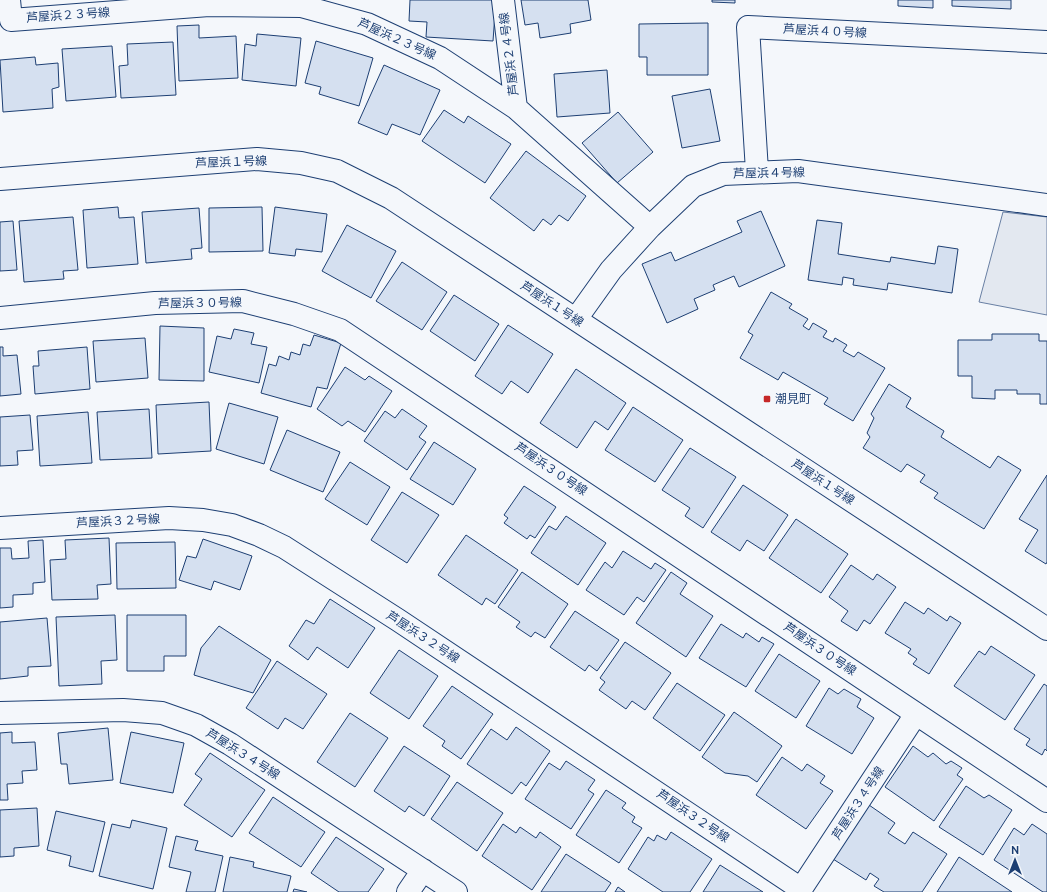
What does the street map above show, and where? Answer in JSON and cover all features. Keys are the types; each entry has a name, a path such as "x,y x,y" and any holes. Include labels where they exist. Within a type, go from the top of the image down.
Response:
{"street":[{"name":"芦屋浜２３号線","path":"8,0 11,20 208,5 317,5 367,24 440,58 516,108 650,227"},
{"name":"芦屋浜２４号線","path":"503,0 516,108"},
{"name":"芦屋浜４０号線","path":"757,171 748,27 1047,42"},
{"name":"芦屋浜１号線","path":"0,179 257,159 301,164 337,171 391,198 1047,629"},
{"name":"芦屋浜４号線","path":"576,319 611,270 650,227 693,186 723,174 757,171 798,171 1047,205"},
{"name":"芦屋浜３０号線","path":"0,318 155,303 243,301 294,314 340,330 1047,801"},
{"name":"芦屋浜３２号線","path":"0,528 169,518 203,520 232,525 259,535 284,547 398,620 800,890"},
{"name":"芦屋浜３４号線","path":"0,713 123,710 162,713 196,725 230,744 456,892"},
{"name":"芦屋浜３４号線","path":"800,890 916,714"},
{"path":"408,892 423,870"}],"shaded area":[{"path":"1003,212 1047,217 1047,315 979,302"}],"building":[{"path":"410,0 496,0 493,41 426,37 427,22 409,21"},
{"path":"521,0 588,0 591,20 570,24 571,33 540,38 538,23 525,25"},
{"path":"712,0 735,0 735,3 712,2"},
{"path":"898,0 933,0 933,8 898,6"},
{"path":"952,0 1011,0 1011,9 952,6"},
{"path":"708,23 708,75 647,75 647,57 639,57 639,24"},
{"path":"199,25 199,38 236,36 238,78 179,81 177,26"},
{"path":"257,34 301,38 296,86 242,80 245,44 256,46"},
{"path":"316,41 373,58 359,106 319,94 321,87 305,83"},
{"path":"173,42 176,95 121,98 119,66 128,65 127,44"},
{"path":"112,46 116,97 66,101 62,49"},
{"path":"35,57 36,65 58,63 59,87 52,89 53,108 3,112 0,60"},
{"path":"384,65 440,90 420,135 392,124 387,135 358,123"},
{"path":"607,70 610,113 557,117 554,74"},
{"path":"710,89 720,141 682,148 672,96"},
{"path":"444,110 464,123 468,116 511,144 485,183 422,141"},
{"path":"618,112 653,152 617,183 582,143"},
{"path":"526,151 586,196 568,221 559,215 551,225 543,219 534,231 490,198"},
{"path":"118,207 119,218 134,217 138,264 87,268 83,210"},
{"path":"262,207 263,251 209,252 209,208"},
{"path":"275,207 327,214 322,252 296,249 295,256 269,253"},
{"path":"199,208 202,248 191,249 192,259 146,263 142,212"},
{"path":"761,211 785,266 739,287 734,276 713,285 715,290 694,299 698,309 667,323 642,264 671,252 675,261 742,232 737,221"},
{"path":"73,217 78,270 63,271 64,279 24,282 19,221"},
{"path":"817,220 842,223 838,254 890,262 891,257 935,264 938,246 958,249 952,293 888,283 887,290 853,285 854,279 843,277 842,285 808,280"},
{"path":"13,221 17,270 0,271 0,222"},
{"path":"347,225 396,251 371,298 322,271"},
{"path":"402,262 447,292 422,330 376,301"},
{"path":"771,292 792,304 789,308 808,319 803,326 809,330 813,323 827,331 823,337 833,342 835,338 847,345 843,351 854,357 858,352 885,368 853,421 824,404 828,398 783,372 778,380 740,358 753,335 748,332"},
{"path":"454,295 499,324 475,361 430,331"},
{"path":"508,325 553,354 528,393 511,381 502,394 475,376"},
{"path":"160,326 204,328 204,381 159,380"},
{"path":"234,329 254,333 251,344 267,347 259,383 209,372 217,336 231,339"},
{"path":"992,334 1039,334 1039,341 1047,341 1047,404 1040,404 1040,394 1017,394 1017,390 995,390 995,399 972,398 972,376 958,376 958,340 992,340"},
{"path":"314,335 341,343 327,389 317,387 311,407 261,393 269,364 276,366 279,356 289,360 291,352 300,355 303,344 310,346"},
{"path":"145,338 148,378 96,382 93,341"},
{"path":"0,347 3,347 3,356 17,355 21,394 0,396"},
{"path":"87,347 90,389 35,394 33,366 39,366 38,351"},
{"path":"345,367 365,380 369,376 392,391 365,432 348,421 342,426 317,409"},
{"path":"576,369 626,403 608,430 595,421 577,448 540,423"},
{"path":"889,384 911,398 906,407 944,431 941,437 990,468 998,456 1021,470 984,529 934,498 938,493 920,482 925,475 907,464 901,472 863,448 870,437 867,433 874,418 871,414"},
{"path":"209,402 211,451 158,454 156,405"},
{"path":"229,403 278,417 264,464 216,449"},
{"path":"633,407 683,440 655,482 605,450"},
{"path":"149,409 152,458 100,460 97,412"},
{"path":"402,409 427,426 419,437 426,442 407,470 364,441 385,411 395,418"},
{"path":"88,412 92,463 40,466 37,416"},
{"path":"30,415 33,450 17,451 18,465 0,466 0,417"},
{"path":"287,430 340,452 323,492 270,470"},
{"path":"434,442 476,469 453,505 410,479"},
{"path":"690,448 736,477 703,528 685,516 690,508 662,490"},
{"path":"350,462 390,487 367,525 325,499"},
{"path":"1047,475 1046,564 1025,551 1038,530 1019,519"},
{"path":"743,485 788,515 764,551 747,540 740,551 711,532"},
{"path":"524,486 556,507 535,538 530,535 527,539 504,523 508,518 504,515"},
{"path":"402,492 439,515 407,563 371,540"},
{"path":"566,516 606,543 578,585 531,553 549,526 556,530"},
{"path":"796,519 848,554 821,593 769,558"},
{"path":"466,535 518,570 495,604 486,598 482,605 438,575"},
{"path":"109,538 111,584 97,585 98,599 52,600 50,560 66,559 65,540"},
{"path":"203,539 252,556 240,590 214,581 211,590 179,580 187,556 196,558"},
{"path":"43,540 45,582 33,583 33,594 13,595 13,607 0,608 0,548 11,548 12,559 29,558 28,541"},
{"path":"175,542 176,588 117,589 116,543"},
{"path":"623,551 651,569 655,563 666,570 644,602 637,597 624,615 586,590 605,562 612,568"},
{"path":"851,565 873,580 877,574 896,587 870,624 864,620 857,631 841,621 848,611 829,597"},
{"path":"522,572 568,604 545,638 535,632 531,637 516,627 520,622 498,607"},
{"path":"671,572 687,583 680,594 713,616 686,657 636,623"},
{"path":"330,599 375,628 348,668 317,647 308,660 289,646 306,620 314,624"},
{"path":"905,602 924,614 928,608 947,621 950,616 961,623 929,674 913,664 917,659 908,653 911,649 885,633"},
{"path":"575,611 619,640 597,671 589,665 585,671 550,647"},
{"path":"115,615 117,660 101,661 102,684 59,686 56,617"},
{"path":"127,615 186,615 186,656 164,656 164,671 127,671"},
{"path":"47,618 51,666 28,667 28,676 0,679 0,622"},
{"path":"721,624 743,638 746,633 759,642 762,637 774,644 746,687 699,658"},
{"path":"219,626 271,660 253,693 194,675 201,648"},
{"path":"625,642 671,673 645,710 632,701 626,709 599,690 605,682 600,678"},
{"path":"991,646 1035,675 1005,720 954,686 979,651 985,655"},
{"path":"399,650 438,676 409,719 370,693"},
{"path":"779,654 820,681 796,718 755,691"},
{"path":"277,661 327,694 303,729 285,718 278,729 246,708"},
{"path":"677,683 725,715 700,751 653,718"},
{"path":"1044,684 1047,686 1047,751 1045,749 1042,755 1026,745 1030,739 1014,729"},
{"path":"452,686 493,714 461,759 442,746 445,741 423,726"},
{"path":"829,688 838,694 844,689 861,699 857,707 874,718 852,754 806,726"},
{"path":"734,712 782,746 757,782 748,776 725,773 702,757"},
{"path":"350,713 388,738 355,787 317,762"},
{"path":"516,727 550,751 526,786 521,782 512,794 467,764 491,729 507,740"},
{"path":"108,728 113,780 69,784 67,764 61,764 58,733"},
{"path":"12,732 12,743 35,742 37,770 22,771 23,783 7,784 8,800 0,800 0,733"},
{"path":"131,732 184,743 173,793 120,783"},
{"path":"404,746 450,776 424,816 409,806 405,812 374,791"},
{"path":"913,746 928,757 933,753 946,764 951,761 962,768 957,775 963,779 934,821 885,787"},
{"path":"210,753 265,790 232,837 184,805 202,779 195,774"},
{"path":"782,757 802,771 807,764 825,776 820,783 833,791 806,829 756,795"},
{"path":"566,761 595,780 588,790 594,794 571,829 525,799 549,763 560,770"},
{"path":"457,782 503,813 477,851 431,819"},
{"path":"966,786 984,798 989,795 1012,810 983,855 939,827"},
{"path":"606,790 626,803 622,808 635,817 632,822 642,828 619,863 576,835"},
{"path":"273,797 325,832 301,867 249,833"},
{"path":"869,805 895,823 888,833 905,844 913,832 947,854 922,892 884,892 874,886 879,879 870,873 866,880 833,859"},
{"path":"37,808 39,846 14,848 14,856 0,857 0,810"},
{"path":"56,811 105,822 93,872 69,866 71,856 47,850"},
{"path":"132,820 167,828 153,889 99,876 112,824 130,828"},
{"path":"503,824 516,833 520,827 536,838 540,832 561,847 532,890 482,856"},
{"path":"1032,824 1047,834 1047,892 1043,892 994,860 1014,828 1024,835"},
{"path":"671,832 712,859 690,892 663,892 628,869 648,837 654,841 657,835 666,840"},
{"path":"176,836 198,841 195,850 223,856 215,892 186,892 191,872 169,867"},
{"path":"336,837 384,869 368,892 339,892 311,873"},
{"path":"566,854 611,883 605,892 541,892"},
{"path":"230,857 254,862 253,867 291,876 287,892 223,892"},
{"path":"959,857 1012,892 937,892"},
{"path":"720,865 763,892 703,892"},
{"path":"618,887 625,892 615,892"},
{"path":"294,889 307,892 293,892"}],"place":[{"name":"潮見町","path":"767,399"}]}
